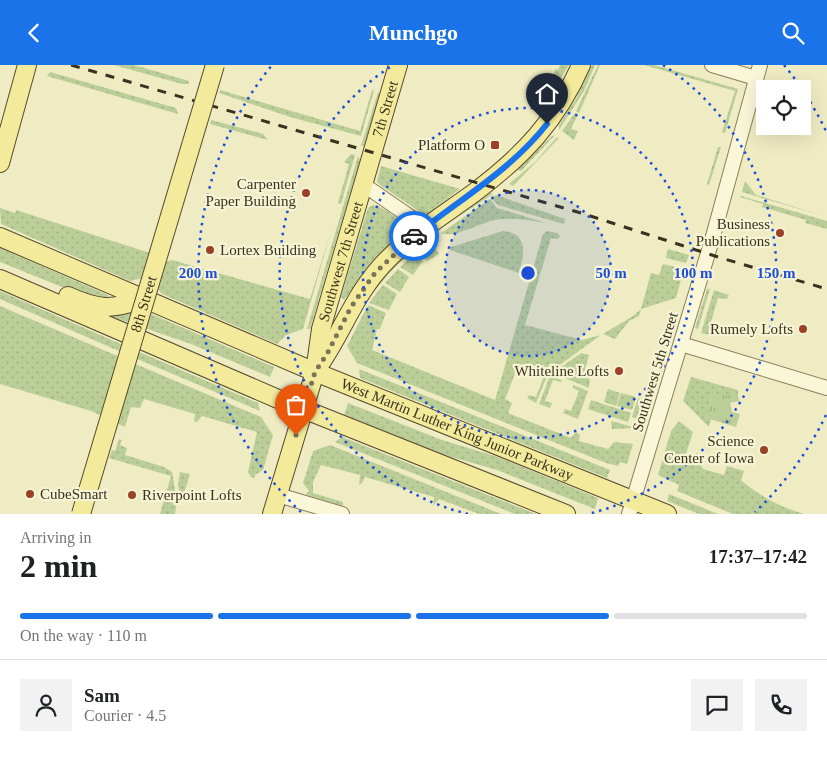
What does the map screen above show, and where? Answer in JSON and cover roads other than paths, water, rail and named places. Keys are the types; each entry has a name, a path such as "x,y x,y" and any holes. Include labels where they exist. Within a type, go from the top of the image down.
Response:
{"main road":[{"path":"0,163 28,65"},
{"name":"8th Street","path":"81,514 215,65"},
{"name":"7th Street","path":"374,153 398,65"},
{"path":"315,372 327,354 351,307 369,280 400,247 480,188 535,140 564,101 581,65"},
{"name":"Southwest 7th Street","path":"272,514 315,372 322,329 374,153"},
{"name":"West Martin Luther King Junior Parkway","path":"0,237 631,507 667,514"},
{"path":"0,269 21,275 75,299 103,308 122,306 144,299"},
{"path":"0,279 304,409 566,514"}],"street":[{"path":"0,172 28,65"},
{"path":"712,65 758,71"},
{"name":"Southwest 5th Street","path":"631,507 712,240 758,71"},
{"path":"364,185 425,227"},
{"path":"681,344 827,388"},
{"path":"278,495 342,514"}],"railway":[{"path":"71,65 581,213 721,258 827,289"}],"place":[{"name":"Platform O","path":"495,145"},
{"name":"Carpenter Paper Building","path":"306,193"},
{"name":"Business Publications","path":"780,233"},
{"name":"Lortex Building","path":"210,250"},
{"name":"Rumely Lofts","path":"803,329"},
{"name":"Whiteline Lofts","path":"619,371"},
{"name":"Science Center of Iowa","path":"764,450"},
{"name":"CubeSmart","path":"30,494"},
{"name":"Riverpoint Lofts","path":"132,495"}]}
